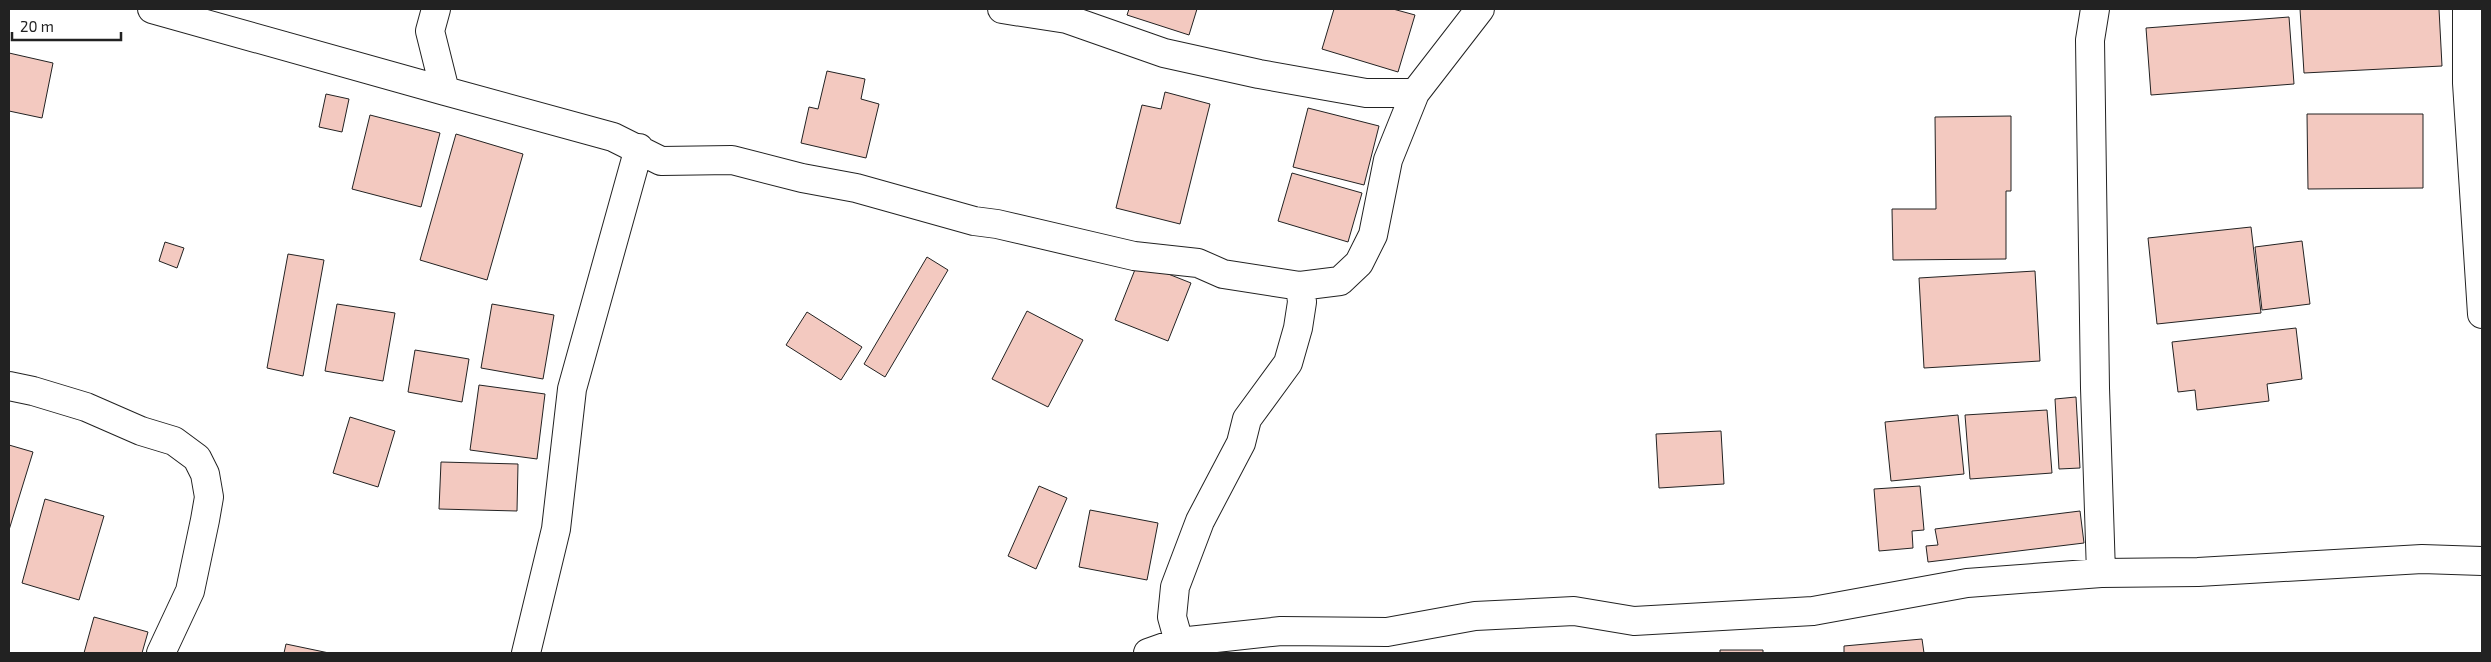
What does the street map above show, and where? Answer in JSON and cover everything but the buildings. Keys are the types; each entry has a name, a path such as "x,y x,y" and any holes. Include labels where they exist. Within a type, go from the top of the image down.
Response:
{"street":[{"path":"152,9 613,137 661,160 732,160 802,178 856,188 974,221 997,224 1134,256 1198,263 1223,274 1300,286 1340,281 1359,263 1373,234 1388,160 1415,93 1480,9"},
{"path":"436,9 430,31 445,91"},
{"path":"1002,9 1067,19 1083,16 1164,53 1259,74 1366,93 1415,93"},
{"path":"2095,9 2090,40 2095,388 2100,573"},
{"path":"2467,9 2475,82 2482,314"},
{"path":"526,653 556,529 572,389 638,148"},
{"path":"1179,642 1172,617 1175,587 1200,521 1241,444 1247,419 1288,363 1300,320 1302,302 1300,286"},
{"path":"9,386 86,407 141,431 174,441 197,458 206,474 209,497 205,520 190,591 162,653"},
{"path":"1148,653 1179,642 1281,631 1386,632 1475,616 1574,611 1634,621 1813,611 1967,583 2100,573 2198,572 2422,559 2482,561"}]}
